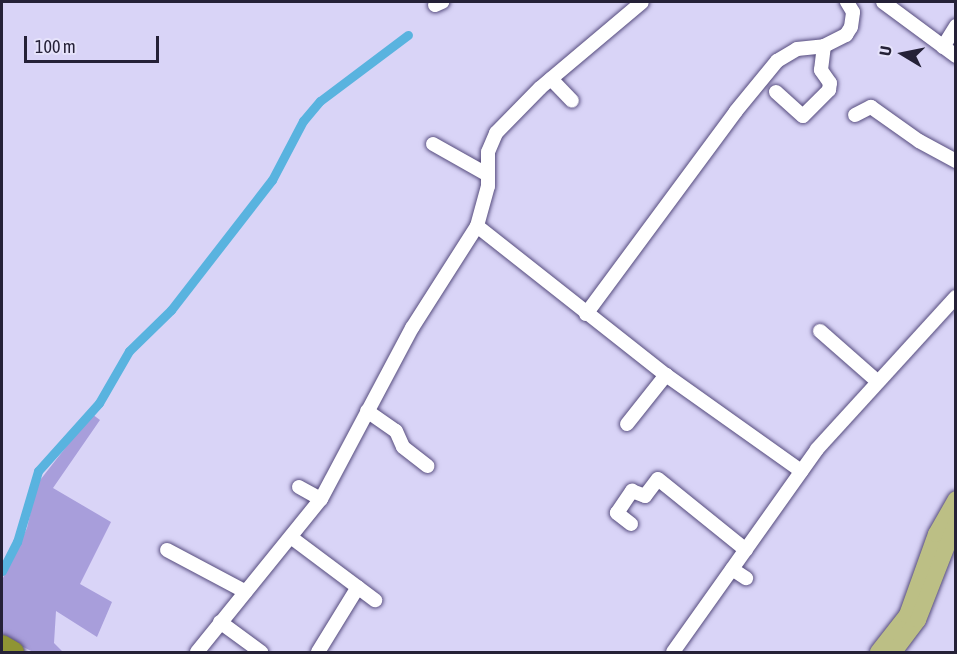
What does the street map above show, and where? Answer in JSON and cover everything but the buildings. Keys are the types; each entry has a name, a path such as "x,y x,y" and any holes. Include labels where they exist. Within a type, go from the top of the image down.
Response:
{"highway":[{"path":"2,645 14,652"}],"main road":[{"path":"878,652 907,615 936,534 956,499"},
{"path":"894,652 918,620 956,523"}],"street":[{"path":"197,652 292,538 321,499 412,328 477,226 488,174 488,152 496,134 551,79 642,2"},
{"path":"586,314 736,111 777,61 797,49 825,46 846,35 851,27 853,12 846,2"},
{"path":"883,2 956,56"},
{"path":"943,47 956,26"},
{"path":"776,92 801,115 806,115 831,87 821,70 825,46"},
{"path":"551,79 572,101"},
{"path":"855,115 871,107 919,141 956,161"},
{"path":"433,144 488,174"},
{"path":"477,226 666,375 801,471"},
{"path":"673,652 801,471 877,381 953,307"},
{"path":"820,331 877,381"},
{"path":"627,424 666,375"},
{"path":"367,411 396,430 402,445 427,466"},
{"path":"632,524 617,513 632,491 645,496 658,479 746,550"},
{"path":"299,487 321,499"},
{"path":"292,538 375,600"},
{"path":"167,550 246,592"},
{"path":"732,569 746,578"},
{"path":"318,652 358,587"},
{"path":"220,622 261,652"}],"shaded area":[{"path":"92,414 100,420 53,488 111,522 80,584 112,602 97,637 56,611 54,643 63,652 33,652 2,636 2,580 27,528 37,484"}],"waterway":[{"path":"2,571 17,542 38,471 99,403 129,351 171,310 272,180 303,121 320,101 408,35"}]}
